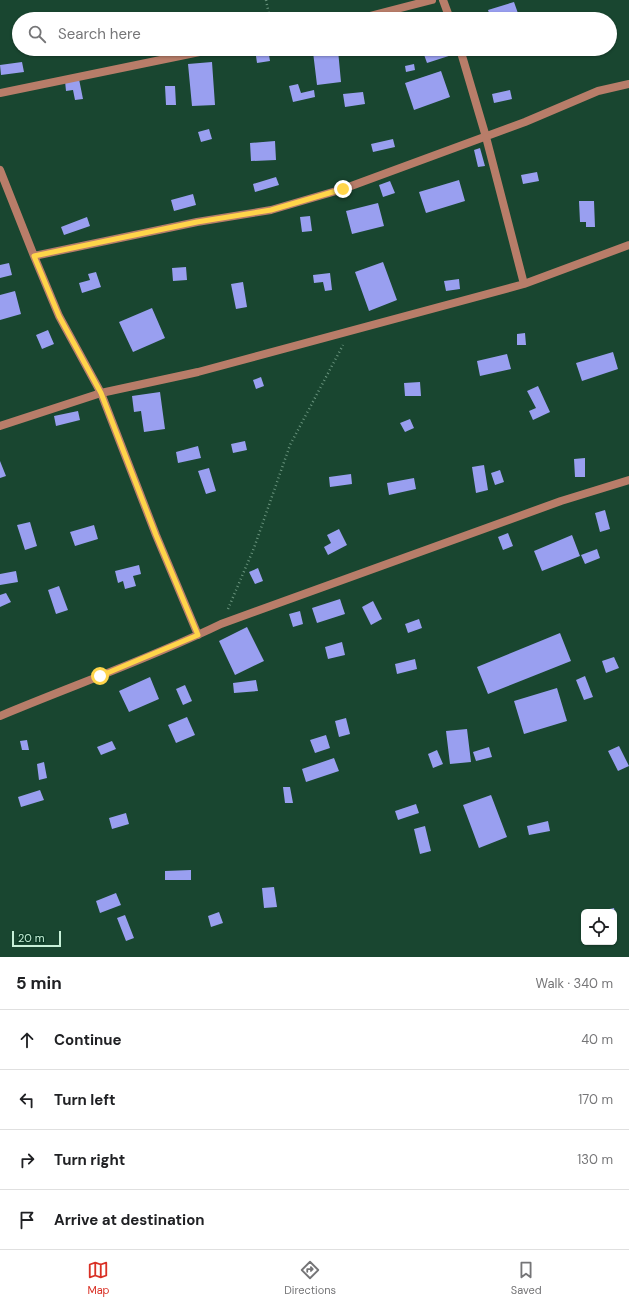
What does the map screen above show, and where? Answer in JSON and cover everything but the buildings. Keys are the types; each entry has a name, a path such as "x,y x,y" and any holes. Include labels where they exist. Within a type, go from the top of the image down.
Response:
{"street":[{"path":"385,12 432,0"},
{"path":"443,0 447,12"},
{"path":"0,93 180,56"},
{"path":"462,56 486,136 524,284"},
{"path":"34,256 197,222 271,210 343,189 525,122 598,91 629,84"},
{"path":"0,170 59,316 101,393 156,535 198,635"},
{"path":"0,426 101,393 198,372 524,284 629,244"},
{"path":"0,716 198,635 221,624 562,501 629,480"}],"path":[{"path":"266,0 269,12"},
{"path":"221,624 254,548 290,446 351,330"}],"route":[{"path":"100,676 198,635 156,535 101,393 59,316 34,256 197,222 271,210 343,189"}]}
